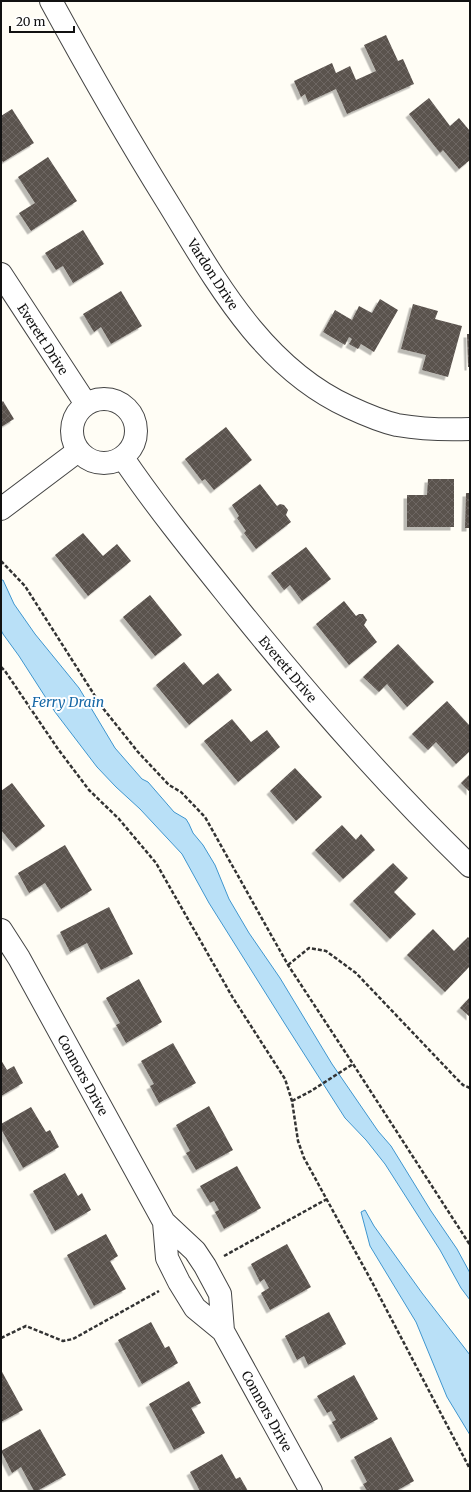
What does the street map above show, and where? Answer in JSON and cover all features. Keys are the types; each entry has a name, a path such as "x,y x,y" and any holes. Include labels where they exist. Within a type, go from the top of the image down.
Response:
{"street":[{"name":"Vardon Drive","path":"51,1 78,51 146,168 198,252 233,306 263,343 312,387 336,401 367,415 396,424 437,430 470,429"},
{"name":"Everett Drive","path":"1,274 86,404"},
{"path":"97,399 107,399 118,402 128,410 135,420 137,439 132,449 123,458 116,462 106,464 85,458 78,451 73,441 71,432 74,420 79,410 86,404 97,399"},
{"path":"1,509 78,451"},
{"name":"Everett Drive","path":"123,458 136,478 199,560 291,672 384,779 470,866"},
{"name":"Connors Drive","path":"1,930 19,958 164,1222 195,1251 205,1266 220,1294 223,1331"},
{"name":"Connors Drive","path":"164,1222 167,1258 179,1282 195,1308 223,1331 311,1491"}],"path":[{"path":"1,561 25,586 102,707 138,752 170,785 181,792 205,817 288,965 470,1245"},
{"path":"1,667 58,749 90,790 118,819 156,863 233,998 285,1079 292,1101 298,1141 304,1158 372,1282 470,1469"},
{"path":"288,965 308,948 326,951 356,973 455,1077 470,1088"},
{"path":"292,1101 311,1091 353,1064"}],"water":[{"name":"Ferry Drain","path":"1,580 3,580 14,604 35,634 79,688 115,748 142,779 148,782 174,812 186,819 193,833 203,845 215,865 229,899 249,933 280,978 332,1064 378,1131 391,1146 431,1211 457,1249 470,1273 470,1300 461,1288 440,1250 385,1164 366,1140 345,1118 209,903 182,854 140,809 97,767 55,712 3,634 1,630"},
{"path":"365,1210 374,1226 422,1293 470,1355 470,1435 447,1397 416,1322 370,1246 361,1212"}],"building":[{"path":"386,35 398,61 403,59 414,84 347,114 336,89 308,102 305,94 301,97 294,81 332,63 336,73 350,66 356,80 376,71 364,45"},
{"path":"429,98 450,126 459,118 470,131 470,160 459,169 443,150 440,153 409,114"},
{"path":"12,109 34,143 3,162 1,159 1,116"},
{"path":"48,157 77,201 31,231 19,213 35,203 18,177"},
{"path":"83,230 104,264 73,283 63,266 56,270 45,253"},
{"path":"121,291 142,326 111,344 101,327 94,332 83,314"},
{"path":"380,299 398,310 374,352 361,344 358,349 349,344 352,339 349,337 345,345 323,332 335,310 352,320 359,306 372,313"},
{"path":"413,304 438,311 435,319 462,326 448,377 422,370 426,355 401,349"},
{"path":"467,334 470,334 470,367 468,367"},
{"path":"3,401 14,419 1,427 1,403"},
{"path":"226,427 252,460 214,490 205,479 202,481 185,459"},
{"path":"428,479 454,479 454,527 407,527 407,495 427,495"},
{"path":"260,484 277,506 280,504 284,505 288,510 286,515 291,522 256,549 244,533 246,531 237,518 239,516 232,505"},
{"path":"466,493 470,493 470,528 465,528"},
{"path":"83,533 103,556 117,544 131,561 88,596 55,555"},
{"path":"306,547 331,579 302,601 290,585 284,590 271,573"},
{"path":"150,595 182,635 155,656 123,617"},
{"path":"344,601 356,616 363,614 367,620 364,625 377,642 349,665 316,624"},
{"path":"398,644 434,682 407,707 387,684 379,692 363,677"},
{"path":"184,662 203,685 218,673 232,690 189,725 156,685"},
{"path":"447,701 470,726 470,751 456,764 436,742 428,750 412,734"},
{"path":"232,719 251,742 267,730 280,747 238,782 204,741"},
{"path":"295,768 322,797 296,821 270,791"},
{"path":"470,774 470,792 461,783"},
{"path":"12,783 45,826 16,848 1,830 1,791"},
{"path":"342,825 356,840 361,834 375,850 343,879 315,850"},
{"path":"65,845 92,890 61,909 45,883 29,893 18,873"},
{"path":"393,863 408,878 394,892 416,914 390,939 353,901"},
{"path":"109,907 133,954 101,970 87,943 70,952 60,932"},
{"path":"433,929 454,951 468,937 470,939 470,966 445,992 407,955"},
{"path":"139,979 162,1022 126,1043 116,1025 120,1023 106,998"},
{"path":"470,997 470,1017 460,1008"},
{"path":"173,1043 196,1083 159,1103 150,1086 154,1084 141,1061"},
{"path":"1,1060 7,1070 14,1066 23,1083 1,1096"},
{"path":"209,1106 233,1150 196,1170 186,1153 190,1151 176,1125"},
{"path":"31,1107 46,1132 50,1130 59,1147 23,1168 1,1129 1,1124"},
{"path":"237,1166 261,1208 224,1229 215,1212 219,1210 214,1201 210,1203 200,1186"},
{"path":"65,1173 78,1196 82,1193 91,1210 55,1231 33,1191"},
{"path":"106,1234 118,1256 110,1261 126,1289 94,1306 67,1255"},
{"path":"287,1244 311,1287 270,1310 261,1293 269,1288 264,1279 260,1282 251,1264"},
{"path":"329,1312 346,1344 308,1365 304,1356 297,1360 285,1336"},
{"path":"151,1322 165,1348 169,1346 178,1363 142,1384 118,1340"},
{"path":"1,1370 23,1410 1,1422"},
{"path":"354,1375 378,1419 341,1439 332,1422 336,1420 331,1411 327,1413 317,1396"},
{"path":"189,1381 201,1403 191,1408 205,1433 174,1450 149,1404"},
{"path":"40,1429 66,1475 37,1491 34,1491 21,1467 12,1473 1,1451"},
{"path":"391,1437 414,1481 396,1491 367,1491 363,1484 367,1482 354,1457"},
{"path":"222,1454 236,1479 240,1477 248,1491 200,1491 190,1472"}]}
